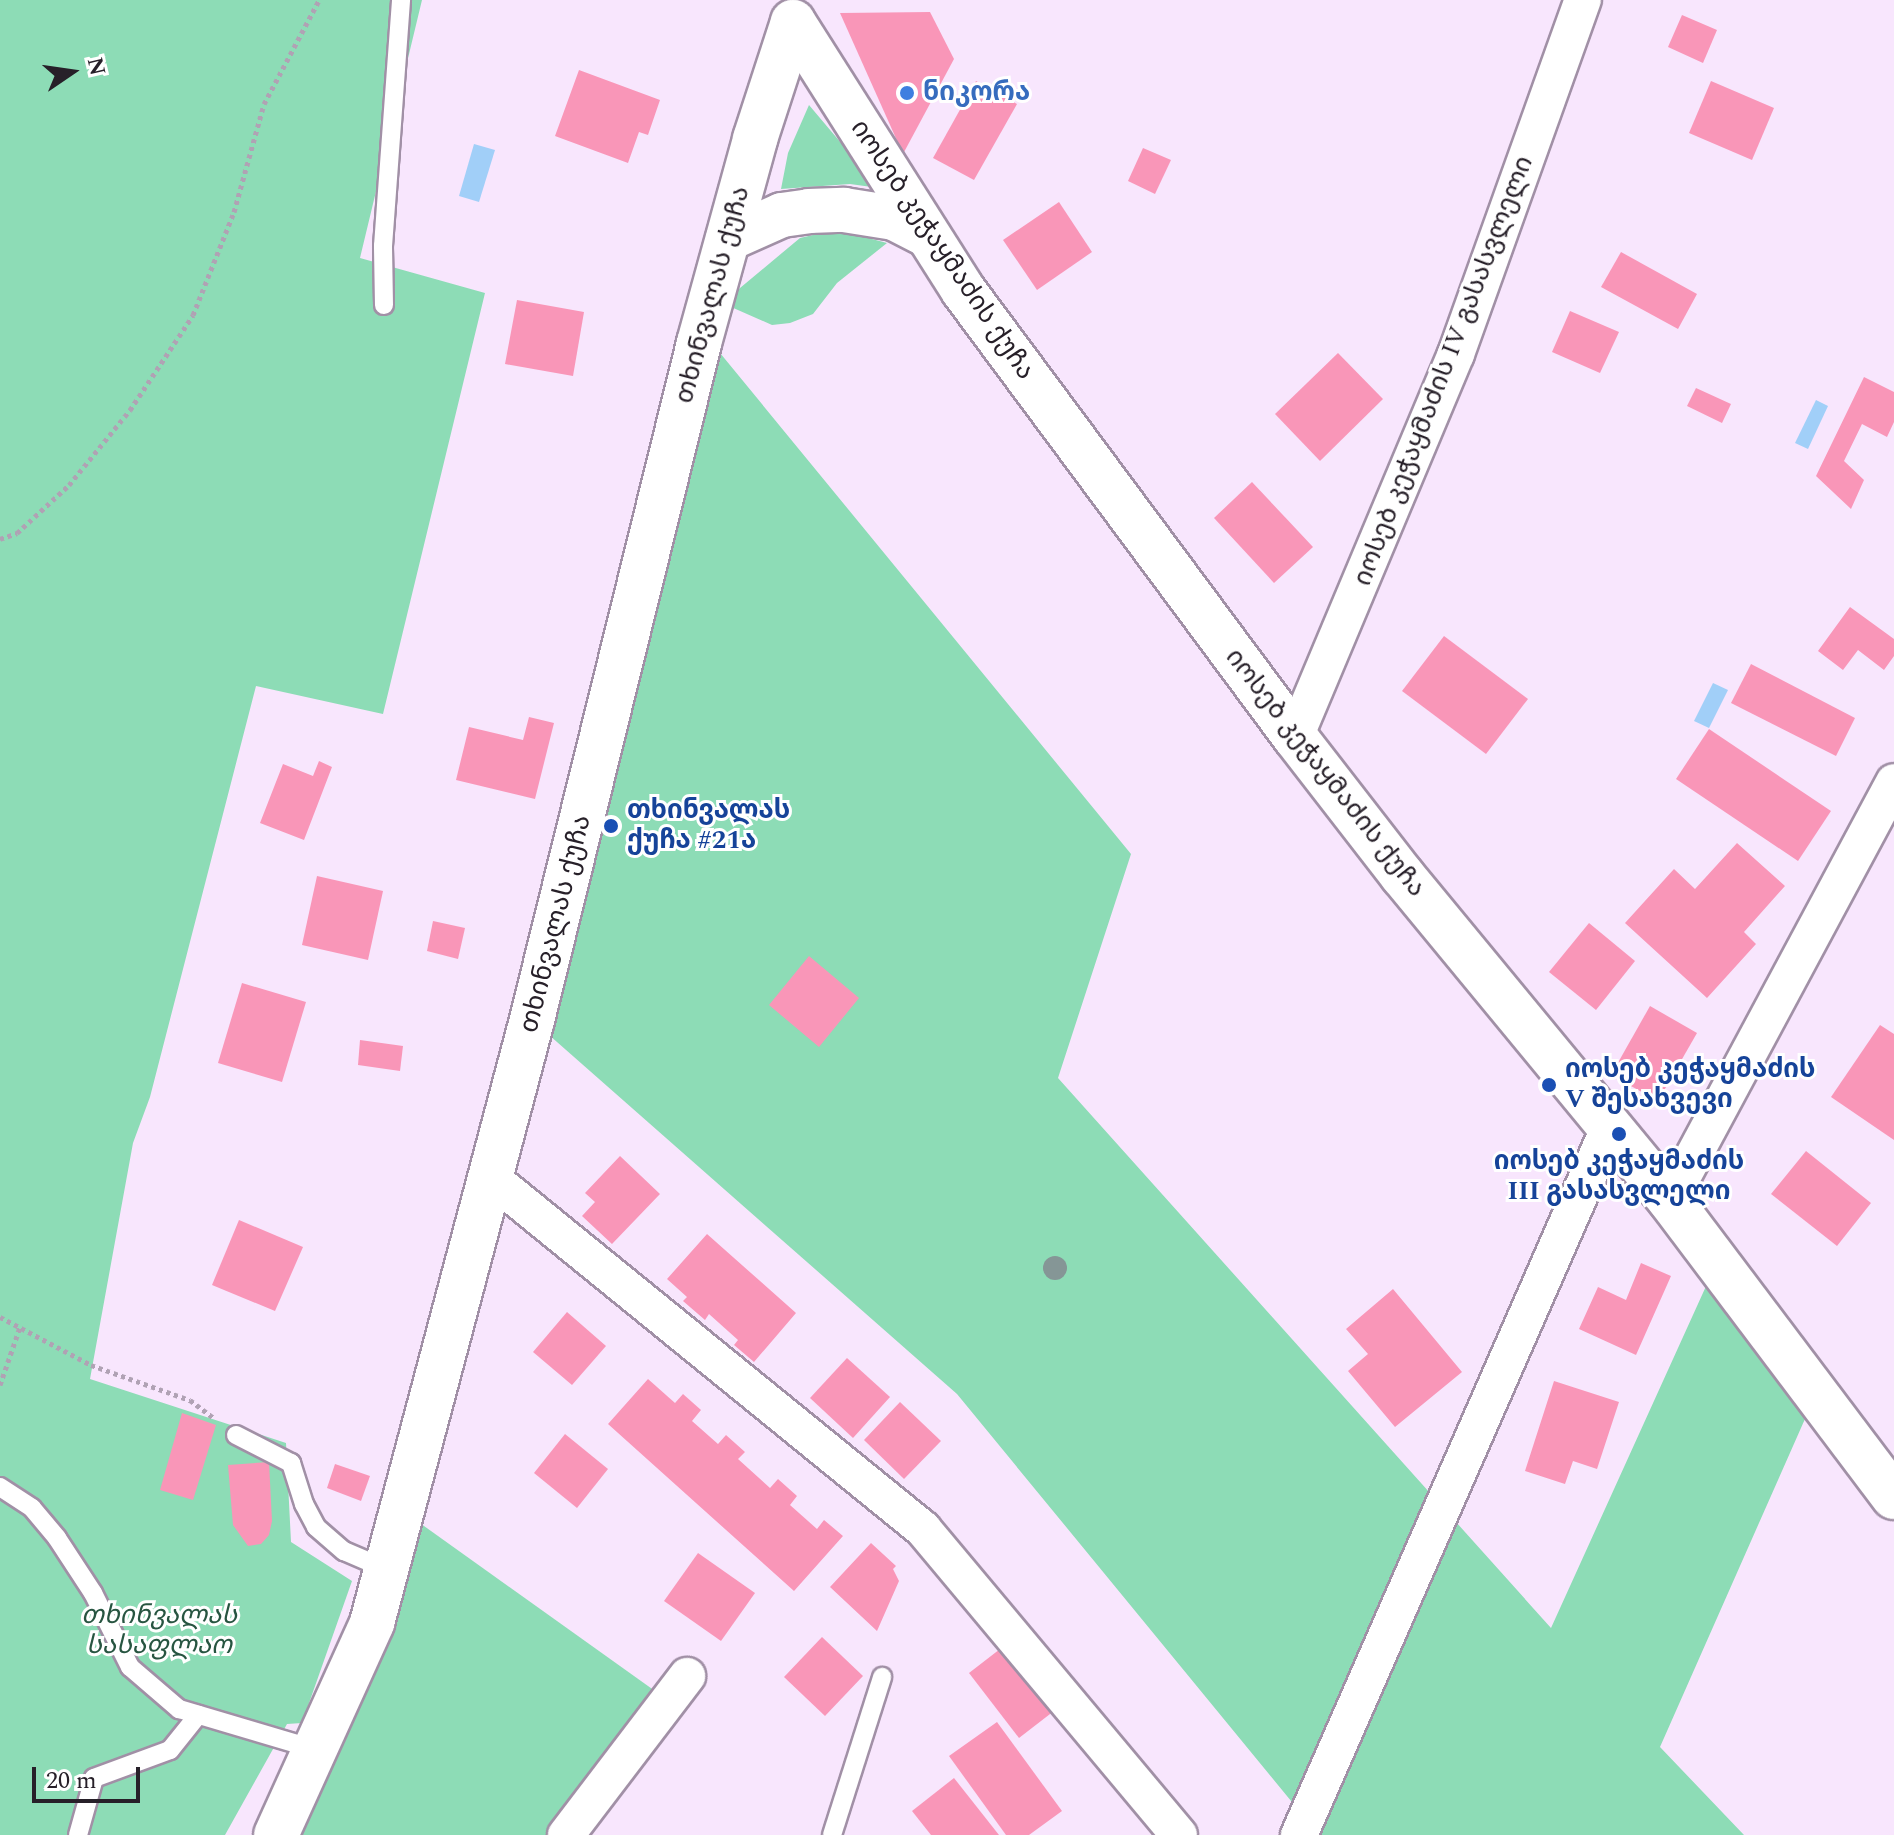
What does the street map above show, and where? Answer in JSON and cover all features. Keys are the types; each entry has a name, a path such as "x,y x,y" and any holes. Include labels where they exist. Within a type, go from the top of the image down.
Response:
{"street":[{"name":"იოსებ კეჭაყმაძის IV გასასვლელი","path":"1295,737 1456,354 1583,0"},
{"name":"იოსებ კეჭაყმაძის ქუჩა","path":"795,11 925,234 1295,737 1402,875 1670,1200 1894,1497"},
{"name":"თხინვალას ქუჩა","path":"276,1835 372,1623 490,1177 728,239 795,11"},
{"path":"728,239 782,215 844,210 894,218 925,234"},
{"path":"1670,1200 1894,782"},
{"path":"1299,1835 1610,1126"},
{"path":"490,1177 923,1529 1179,1835"},
{"path":"566,1835 687,1676"}],"lane":[{"path":"384,305 383,246 401,0"},
{"path":"236,1435 291,1463 304,1504 316,1527 344,1551 387,1569"},
{"path":"0,1487 32,1508 57,1538 93,1593 130,1667 179,1709 314,1749"},
{"path":"832,1835 882,1677"},
{"path":"78,1835 94,1778 170,1750 198,1715"}],"path":[{"path":"0,539 17,533 69,485 130,410 193,315 234,212 264,104 319,0"},
{"path":"0,1317 91,1365 190,1400 236,1435"},
{"path":"0,1385 20,1327"}],"green space":[{"name":"თხინვალას სასაფლაო","path":"0,0 422,0 360,258 485,293 383,714 256,686 150,1097 133,1143 90,1379 286,1443 291,1542 352,1581 302,1723 287,1724 225,1835 0,1835"},
{"path":"809,105 879,188 850,184 781,189 788,153"},
{"path":"826,232 853,234 887,243 837,283 813,314 790,323 772,325 722,303 800,238"},
{"path":"711,342 1131,854 1058,1078 1551,1628 1717,1262 1816,1394 1660,1747 1744,1835 1319,1835 957,1394 532,1020"},
{"path":"403,1511 669,1701 566,1835 276,1835"}],"water":[{"path":"474,144 495,150 479,202 459,196"},
{"path":"1816,400 1828,406 1808,449 1795,443"},
{"path":"1713,683 1728,690 1709,728 1694,721"}],"building":[{"path":"930,12 954,59 903,154 840,13"},
{"path":"1682,15 1717,30 1703,63 1668,47"},
{"path":"579,70 660,100 648,135 639,132 628,163 555,136"},
{"path":"976,81 1017,104 974,180 933,158"},
{"path":"1711,81 1774,108 1752,160 1689,133"},
{"path":"1143,148 1171,160 1155,194 1128,181"},
{"path":"1059,202 1092,252 1037,290 1003,240"},
{"path":"1621,252 1697,294 1678,329 1601,287"},
{"path":"517,300 584,312 573,376 505,364"},
{"path":"1570,311 1619,332 1600,373 1552,352"},
{"path":"1338,353 1383,399 1320,461 1275,414"},
{"path":"1864,377 1894,392 1894,422 1887,437 1862,424 1844,461 1864,480 1851,509 1816,476"},
{"path":"1696,388 1731,404 1722,423 1687,406"},
{"path":"1252,482 1313,547 1274,583 1214,518"},
{"path":"1850,607 1894,639 1894,656 1884,670 1858,650 1843,670 1818,651"},
{"path":"1444,636 1528,699 1486,754 1402,691"},
{"path":"1751,664 1855,718 1836,756 1731,703"},
{"path":"529,717 554,723 535,799 456,780 469,727 523,740"},
{"path":"1709,729 1831,811 1798,861 1676,779"},
{"path":"319,761 332,767 304,840 260,823 283,764 313,776"},
{"path":"1737,843 1785,886 1744,932 1756,944 1707,998 1625,923 1674,869 1695,889"},
{"path":"317,876 383,891 368,960 302,945"},
{"path":"433,921 465,928 458,959 427,951"},
{"path":"1589,923 1635,961 1596,1010 1549,972"},
{"path":"809,956 859,998 819,1047 769,1005"},
{"path":"242,983 306,1002 282,1082 218,1063"},
{"path":"1650,1006 1697,1033 1658,1101 1611,1075"},
{"path":"1880,1025 1894,1034 1894,1140 1831,1097"},
{"path":"360,1040 403,1046 400,1071 358,1065"},
{"path":"1806,1151 1871,1203 1837,1246 1771,1194"},
{"path":"620,1156 660,1194 612,1244 582,1216 595,1202 585,1193"},
{"path":"239,1220 303,1247 275,1311 212,1285"},
{"path":"707,1234 796,1313 754,1362 734,1345 738,1340 709,1314 705,1320 683,1301 687,1297 667,1279"},
{"path":"1641,1263 1671,1276 1636,1355 1579,1329 1598,1287 1626,1300"},
{"path":"1393,1289 1462,1372 1395,1427 1348,1371 1368,1354 1346,1329"},
{"path":"567,1312 606,1346 572,1385 533,1352"},
{"path":"847,1358 890,1397 853,1438 810,1398"},
{"path":"648,1379 675,1403 683,1394 701,1410 692,1421 718,1444 726,1435 745,1452 738,1459 770,1488 778,1479 797,1496 790,1505 817,1529 824,1520 843,1536 794,1591 608,1424"},
{"path":"1554,1381 1619,1402 1597,1469 1573,1461 1565,1484 1525,1471"},
{"path":"900,1402 941,1441 904,1479 864,1440"},
{"path":"182,1413 216,1425 193,1500 160,1490"},
{"path":"565,1434 608,1469 577,1508 534,1473"},
{"path":"269,1462 272,1521 269,1535 261,1544 248,1546 233,1525 228,1465"},
{"path":"335,1464 370,1476 361,1501 327,1488"},
{"path":"871,1543 896,1566 893,1569 899,1581 877,1631 830,1587"},
{"path":"698,1553 755,1593 721,1641 664,1601"},
{"path":"822,1637 863,1676 825,1716 784,1677"},
{"path":"1013,1639 1063,1704 1019,1738 969,1673"},
{"path":"997,1722 1062,1811 1029,1835 1006,1835 949,1756"},
{"path":"954,1778 999,1835 931,1835 912,1811"}],"place":[{"name":"ნიკორა","path":"907,93"},
{"name":"თხინვალას ქუჩა #21ა","path":"611,826"},
{"name":"იოსებ კეჭაყმაძის V შესახვევი","path":"1549,1085"},
{"name":"იოსებ კეჭაყმაძის III გასასვლელი","path":"1619,1134"}]}
